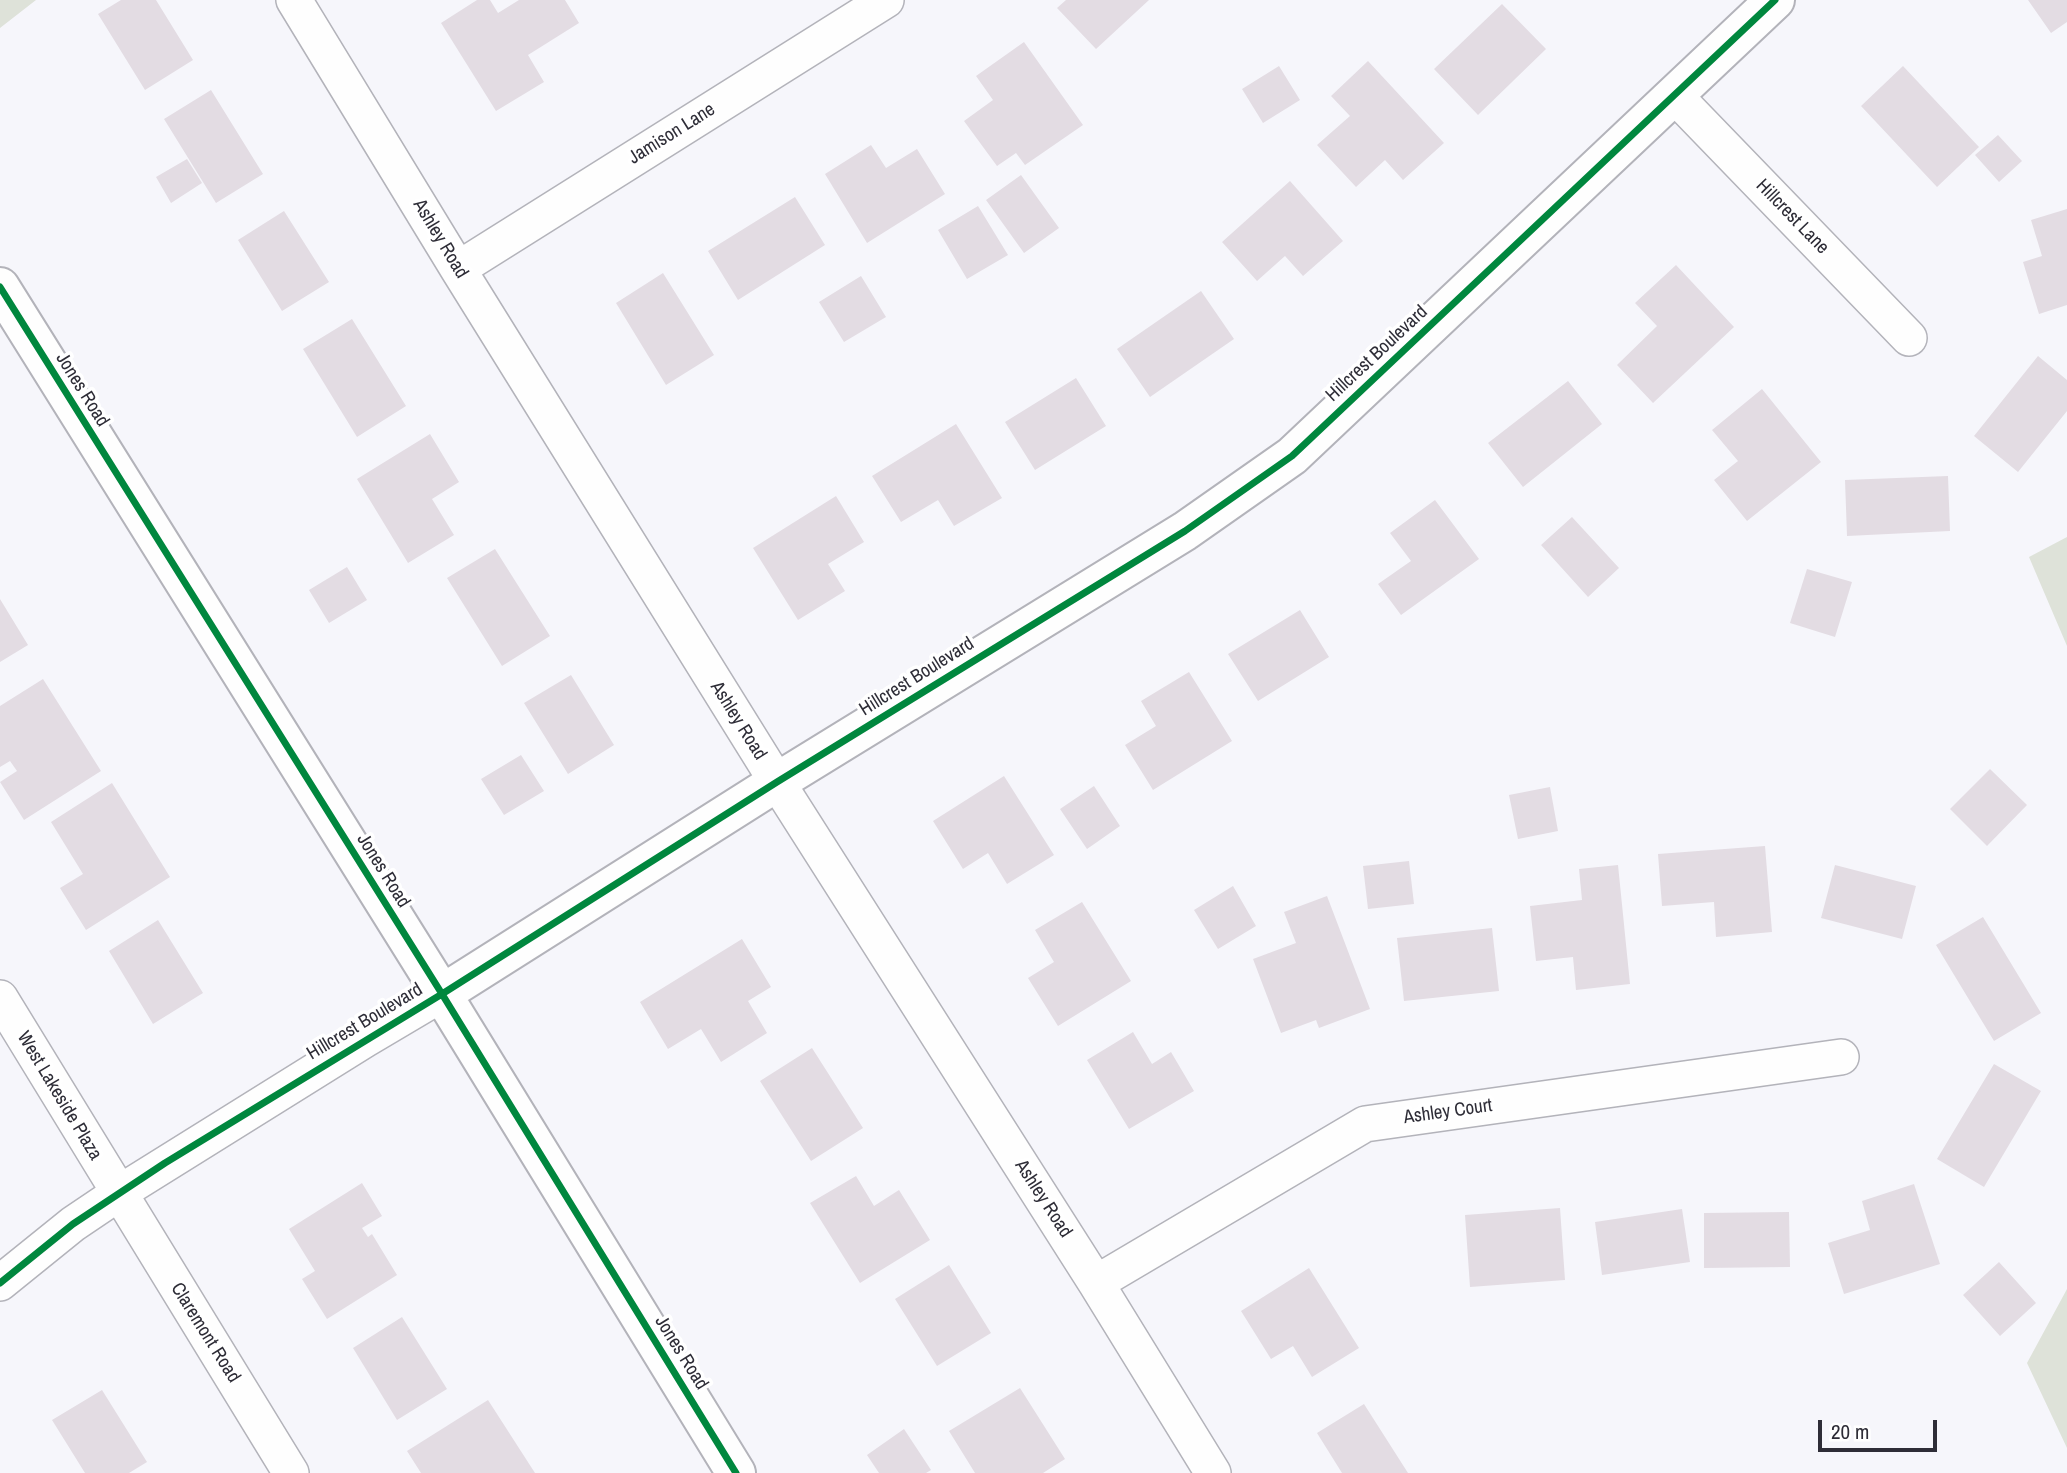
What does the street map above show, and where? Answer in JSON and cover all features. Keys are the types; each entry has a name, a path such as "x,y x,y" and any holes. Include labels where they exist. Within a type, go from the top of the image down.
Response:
{"street":[{"name":"Ashley Road","path":"294,0 777,782 1096,1283 1213,1473"},
{"name":"Jamison Lane","path":"458,269 886,0"},
{"name":"Hillcrest Boulevard","path":"0,1283 73,1224 119,1193 1185,531 1292,456 1775,0"},
{"name":"Hillcrest Lane","path":"1675,96 1909,338"},
{"name":"Jones Road","path":"0,287 442,994 736,1473"},
{"name":"West Lakeside Plaza","path":"0,998 119,1193"},
{"name":"Ashley Court","path":"1096,1283 1365,1124 1841,1057"},
{"name":"Claremont Road","path":"119,1193 291,1473"}],"shaded area":[{"path":"0,0 36,0 0,28"},
{"path":"2067,537 2067,646 2029,557"},
{"path":"2067,1289 2067,1448 2027,1363"}],"building":[{"path":"121,0 156,0 193,60 145,90 98,14"},
{"path":"477,0 490,0 498,13 519,0 565,0 579,23 528,55 544,82 496,111 441,23"},
{"path":"1066,0 1149,0 1096,49 1057,8"},
{"path":"2028,0 2067,0 2067,22 2051,33"},
{"path":"1502,4 1546,49 1478,115 1434,69"},
{"path":"1024,42 1083,125 1025,165 1016,153 997,166 964,121 993,100 976,76"},
{"path":"1368,61 1444,143 1403,180 1385,160 1356,187 1317,145 1350,116 1331,96"},
{"path":"1279,66 1300,100 1263,123 1242,89"},
{"path":"1903,66 1979,147 1937,187 1861,106"},
{"path":"211,90 263,174 216,203 164,119"},
{"path":"1998,135 2022,161 1999,182 1975,155"},
{"path":"871,145 886,168 917,149 945,194 867,243 825,174"},
{"path":"187,159 202,183 171,203 156,177"},
{"path":"1021,175 1059,228 1024,253 986,200"},
{"path":"1290,181 1343,241 1303,276 1285,256 1257,281 1222,242"},
{"path":"795,197 825,245 738,300 708,251"},
{"path":"978,206 1008,255 967,279 938,230"},
{"path":"2067,209 2067,305 2039,314 2023,262 2042,256 2031,220"},
{"path":"284,211 329,282 282,311 238,240"},
{"path":"1676,265 1734,327 1653,403 1617,365 1657,326 1635,303"},
{"path":"663,273 714,355 666,385 616,303"},
{"path":"861,276 886,317 844,342 819,302"},
{"path":"1201,291 1234,339 1150,397 1117,349"},
{"path":"352,319 406,406 357,437 303,349"},
{"path":"2038,356 2067,380 2067,411 2018,472 1974,436"},
{"path":"1076,378 1106,426 1035,470 1005,422"},
{"path":"1568,381 1602,424 1523,487 1488,443"},
{"path":"1762,389 1821,462 1747,521 1714,480 1738,461 1712,430"},
{"path":"956,424 1002,498 954,526 938,500 901,522 872,476"},
{"path":"430,434 459,482 432,499 454,535 408,563 357,479"},
{"path":"1948,476 1950,531 1847,536 1845,480"},
{"path":"836,496 864,542 828,564 845,591 798,620 753,548"},
{"path":"1435,500 1479,559 1401,615 1378,584 1411,561 1390,533"},
{"path":"1572,517 1619,568 1588,597 1541,545"},
{"path":"495,549 550,636 502,666 447,578"},
{"path":"347,567 367,600 329,623 309,590"},
{"path":"1807,569 1852,582 1835,637 1790,623"},
{"path":"0,599 28,645 0,662"},
{"path":"1300,610 1329,657 1258,701 1228,654"},
{"path":"1189,672 1232,741 1153,790 1125,745 1156,726 1141,701"},
{"path":"571,675 614,745 568,774 524,703"},
{"path":"43,679 101,771 24,820 0,782 17,771 10,761 0,767 0,706"},
{"path":"521,755 544,791 504,815 481,779"},
{"path":"1990,769 2027,805 1987,846 1950,809"},
{"path":"1004,776 1054,855 1007,884 988,853 963,869 933,821"},
{"path":"112,783 170,877 86,930 60,888 83,874 51,822"},
{"path":"1094,786 1120,826 1087,849 1060,809"},
{"path":"1550,787 1558,831 1518,839 1509,795"},
{"path":"1765,846 1772,932 1716,937 1714,902 1662,906 1658,854"},
{"path":"1409,861 1414,904 1368,909 1363,866"},
{"path":"1618,865 1630,984 1576,990 1573,957 1536,961 1530,906 1582,900 1579,869"},
{"path":"1835,865 1916,886 1902,939 1821,918"},
{"path":"1233,886 1256,926 1218,949 1194,910"},
{"path":"1327,896 1370,1009 1319,1028 1316,1020 1281,1033 1253,959 1296,943 1284,912"},
{"path":"1082,902 1131,981 1058,1026 1028,978 1054,962 1035,930"},
{"path":"1983,917 2041,1013 1994,1041 1936,945"},
{"path":"158,920 203,993 153,1024 109,951"},
{"path":"1492,928 1499,991 1404,1001 1397,938"},
{"path":"742,939 771,987 748,1001 767,1033 721,1062 701,1029 668,1049 640,1002"},
{"path":"1133,1032 1152,1064 1171,1052 1194,1091 1129,1129 1087,1060"},
{"path":"812,1048 863,1128 811,1161 760,1081"},
{"path":"1994,1064 2041,1091 1984,1187 1937,1159"},
{"path":"856,1176 874,1206 899,1190 930,1240 860,1283 810,1203"},
{"path":"362,1183 382,1216 362,1228 368,1237 372,1234 397,1275 327,1319 302,1279 315,1271 289,1229"},
{"path":"1914,1184 1940,1264 1844,1294 1828,1243 1870,1230 1862,1201"},
{"path":"1560,1208 1565,1280 1470,1287 1465,1215"},
{"path":"1682,1209 1690,1262 1602,1275 1595,1222"},
{"path":"1789,1212 1790,1267 1704,1268 1704,1213"},
{"path":"1999,1262 2036,1303 2000,1336 1963,1295"},
{"path":"949,1265 991,1333 937,1366 895,1299"},
{"path":"1309,1268 1359,1348 1312,1377 1293,1346 1271,1359 1241,1311"},
{"path":"402,1317 447,1389 397,1420 353,1348"},
{"path":"1020,1388 1065,1459 1043,1473 975,1473 949,1431"},
{"path":"102,1390 147,1462 129,1473 85,1473 52,1420"},
{"path":"488,1400 535,1473 421,1473 407,1451"},
{"path":"1364,1404 1408,1473 1342,1473 1317,1433"},
{"path":"904,1429 931,1470 926,1473 879,1473 867,1455"}],"cycle path":[{"path":"0,1283 73,1224 165,1163 442,994 777,782 1185,531 1292,456 1775,0"},
{"path":"0,287 442,994 736,1473"}]}
